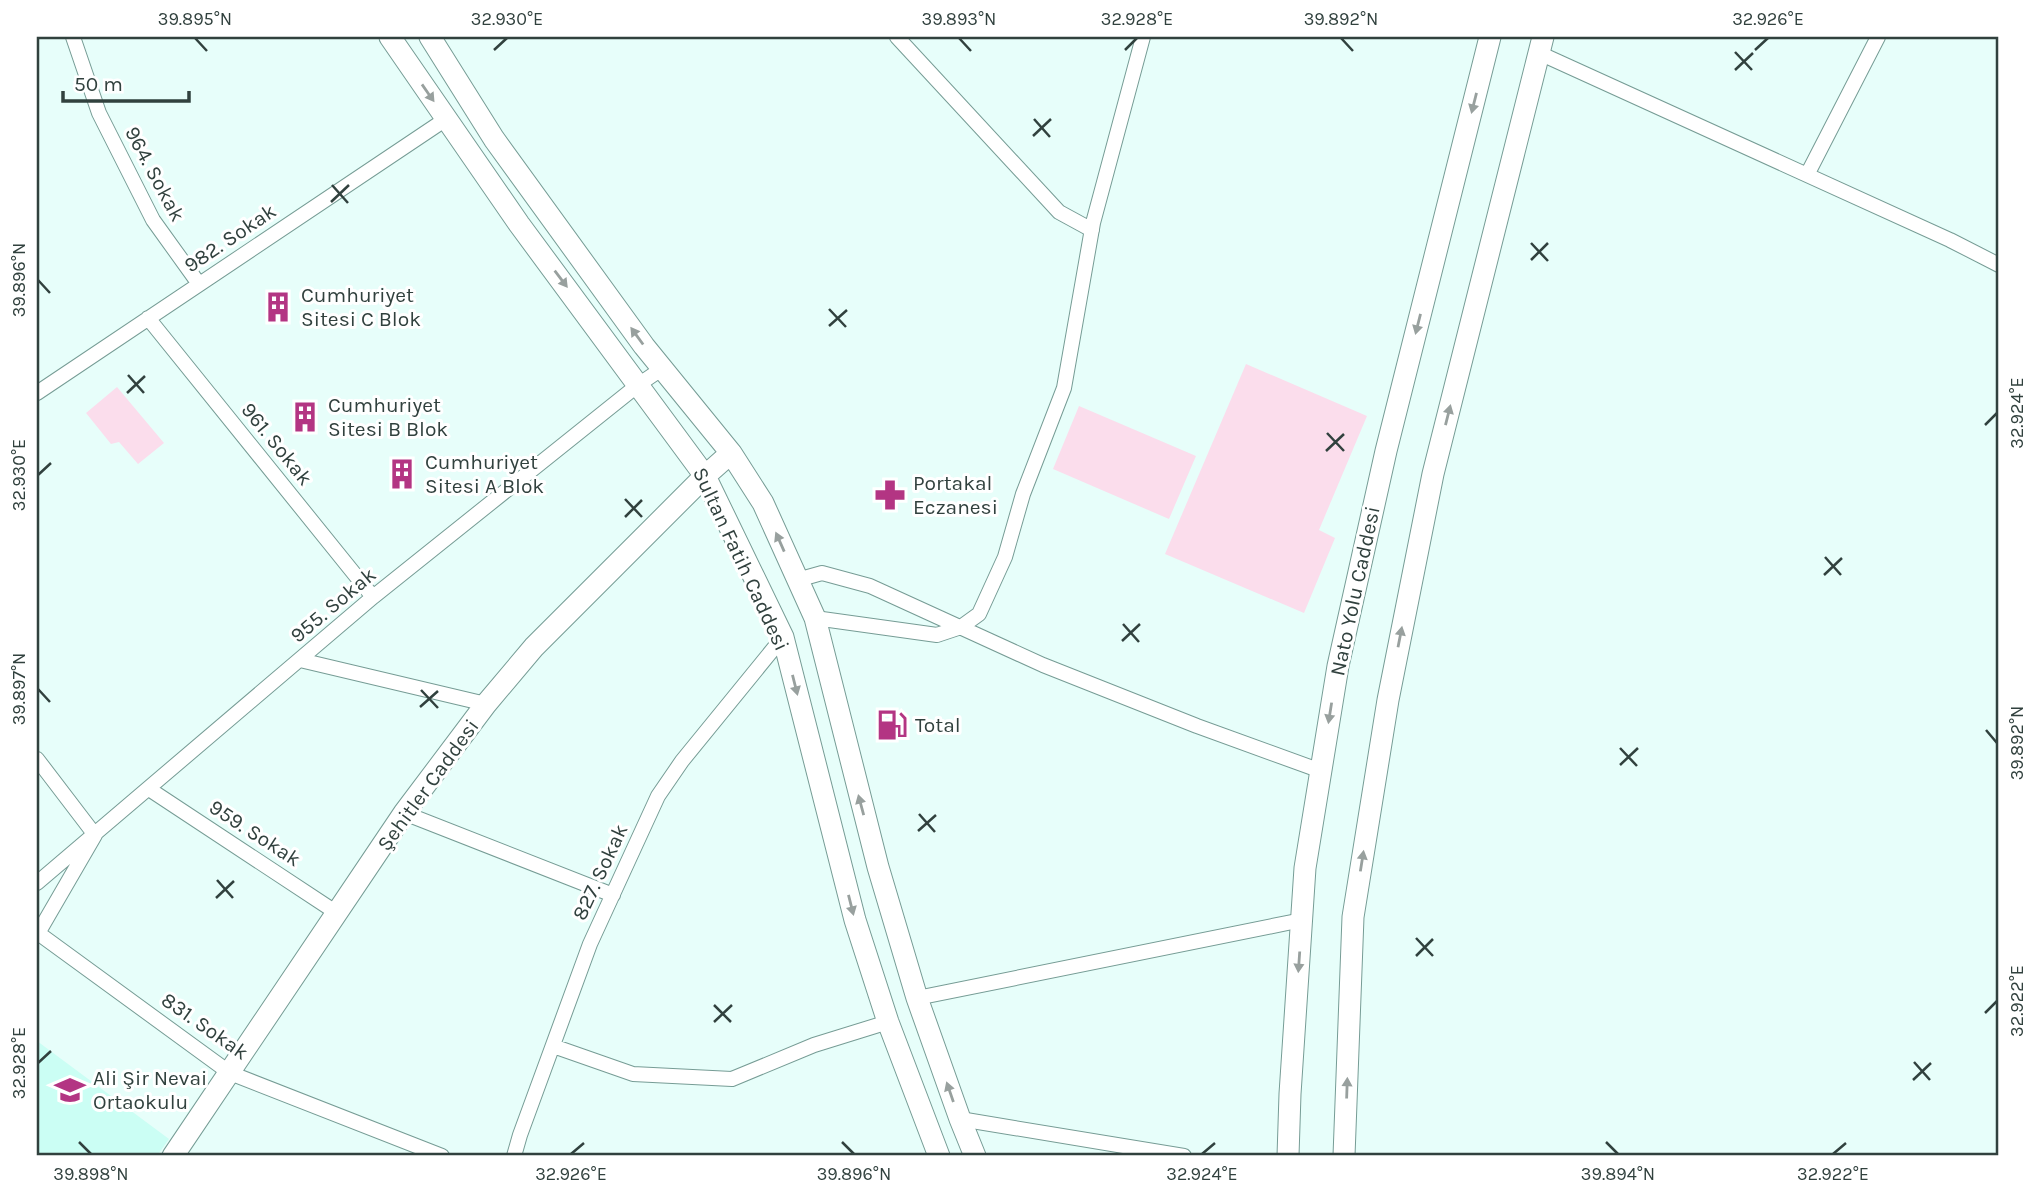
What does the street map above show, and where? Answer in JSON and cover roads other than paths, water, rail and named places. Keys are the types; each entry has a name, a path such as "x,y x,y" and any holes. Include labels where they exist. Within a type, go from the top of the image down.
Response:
{"main road":[{"name":"Sultan Fatih Caddesi","path":"390,37 520,224 705,476 783,637 855,920 888,1022 939,1156"},
{"name":"Sultan Fatih Caddesi","path":"430,37 494,139 636,335 731,453 763,503 815,618 877,867 917,998 975,1156"},
{"name":"Nato Yolu Caddesi","path":"1288,1156 1305,868 1338,666 1383,465 1490,37"},
{"path":"1344,1156 1353,917 1388,700 1433,474 1541,45"},
{"name":"Şehitler Caddesi","path":"173,1156 404,814 486,705 534,647 731,453"}],"street":[{"name":"964. Sokak","path":"73,37 99,113 153,220 199,284"},
{"path":"897,37 1059,212 1092,230"},
{"path":"815,618 937,635 961,627 979,614 1005,557 1023,494 1064,388 1092,230 1143,37"},
{"path":"1807,175 1878,37"},
{"path":"1541,45 1999,265"},
{"name":"982. Sokak","path":"37,393 446,119"},
{"name":"961. Sokak","path":"148,318 373,597"},
{"name":"955. Sokak","path":"37,883 373,597 638,385 663,368"},
{"path":"797,580 822,573 870,586 1043,665 1197,726 1321,771"},
{"name":"827. Sokak","path":"514,1156 590,944 658,796 682,761 783,637"},
{"path":"300,660 486,705"},
{"path":"37,759 95,835 38,934"},
{"name":"959. Sokak","path":"149,789 337,913"},
{"path":"404,814 612,895"},
{"path":"917,998 1302,920"},
{"name":"831. Sokak","path":"38,934 230,1073 442,1156"},
{"path":"553,1046 633,1074 732,1079 814,1045 888,1022"},
{"path":"960,1119 1184,1156"}],"place":[{"name":"Cumhuriyet Sitesi C Blok","path":"278,307"},
{"name":"Cumhuriyet Sitesi B Blok","path":"305,417"},
{"name":"Cumhuriyet Sitesi A Blok","path":"402,474"},
{"name":"Portakal Eczanesi","path":"890,495"},
{"name":"Total","path":"892,725"},
{"name":"Ali Şir Nevai Ortaokulu","path":"70,1090"}]}
